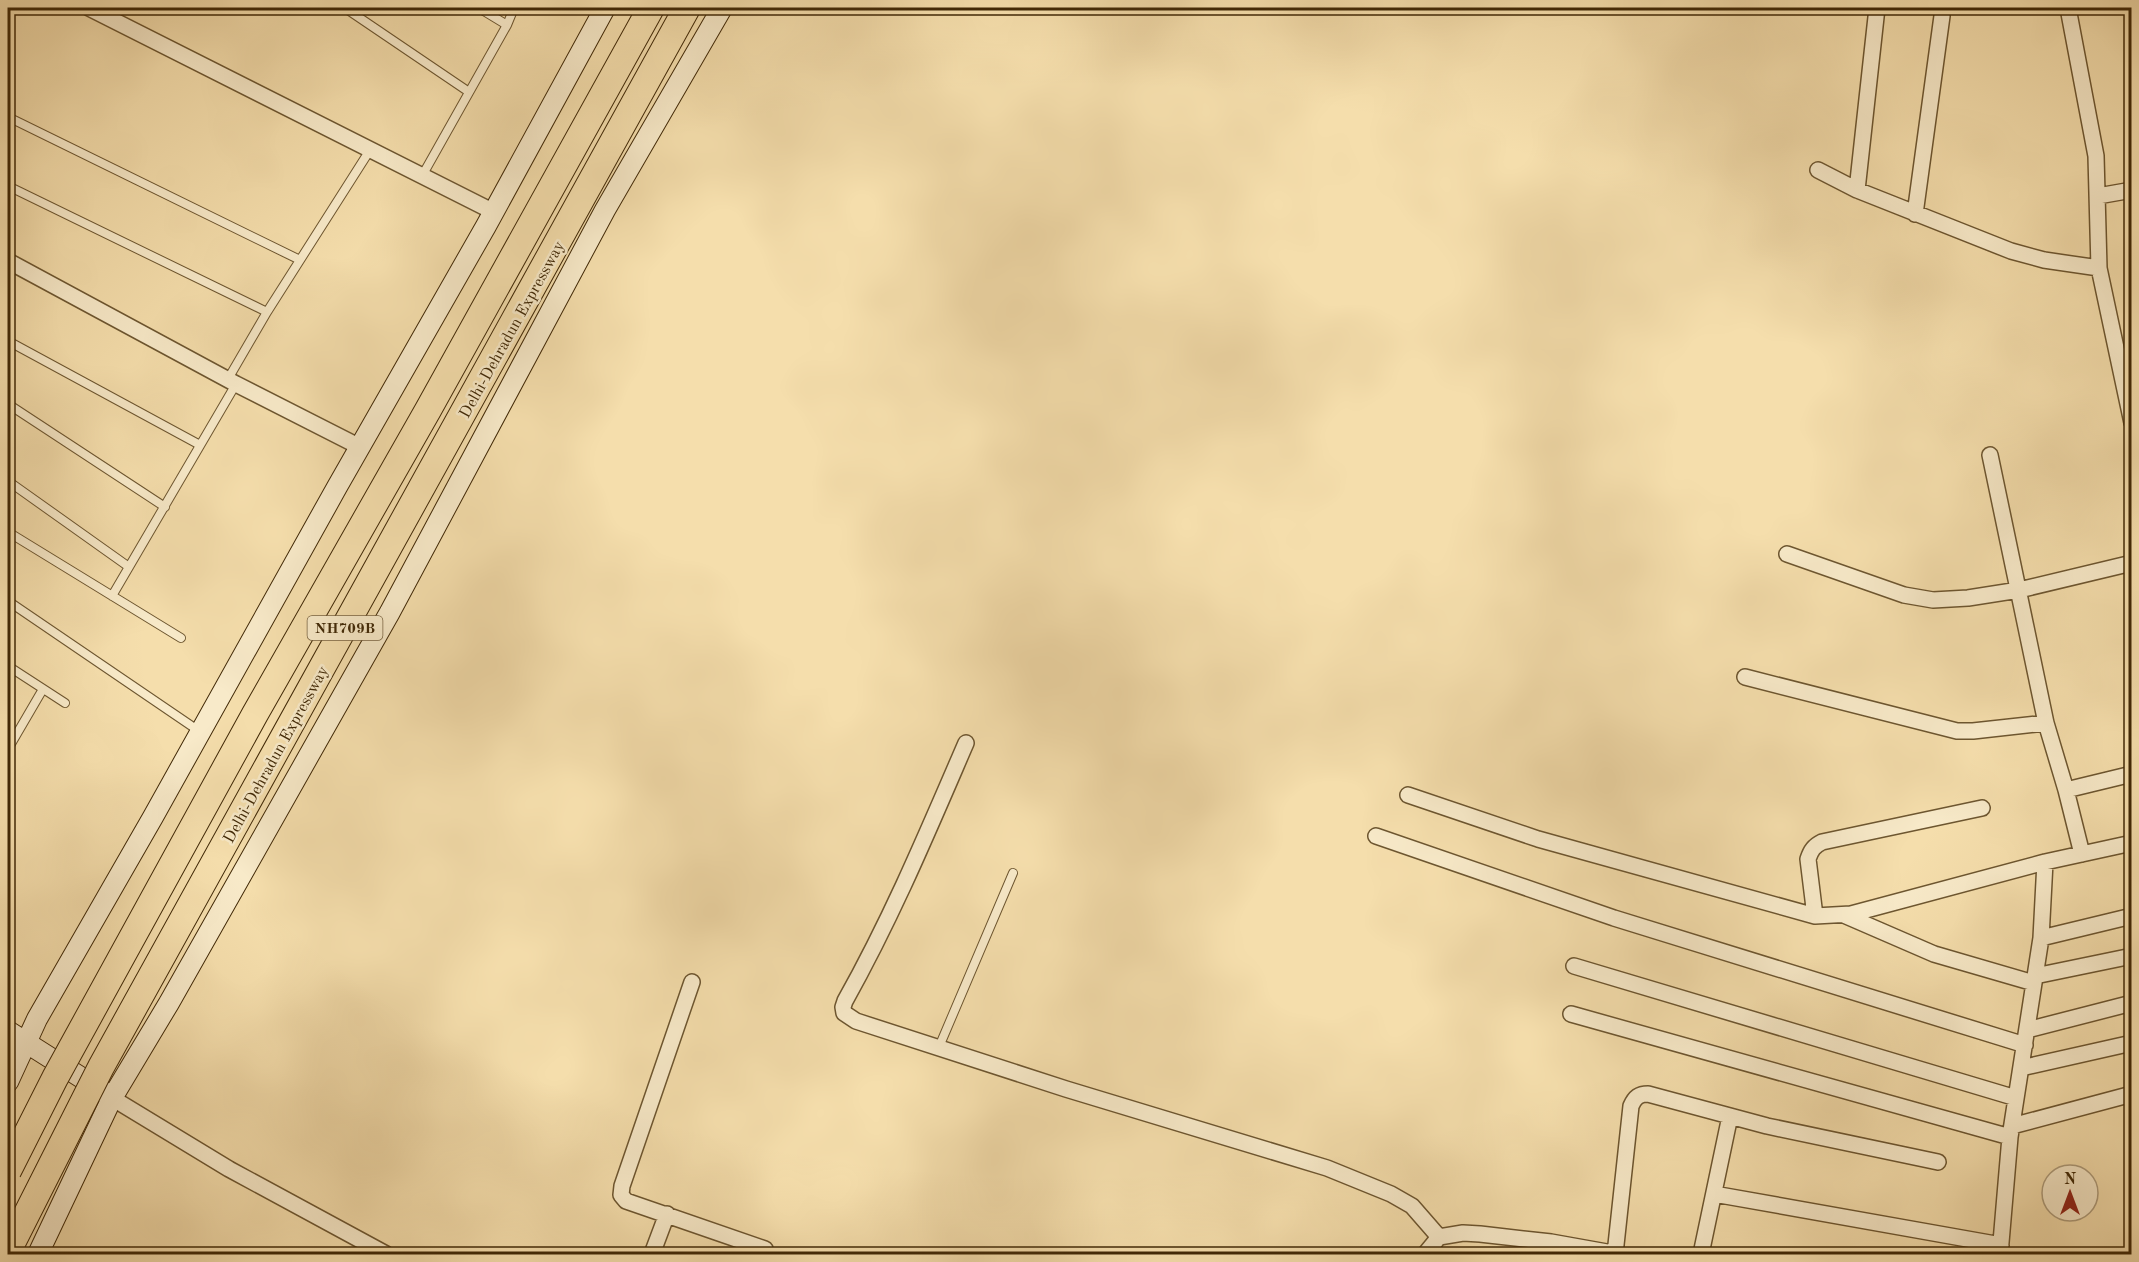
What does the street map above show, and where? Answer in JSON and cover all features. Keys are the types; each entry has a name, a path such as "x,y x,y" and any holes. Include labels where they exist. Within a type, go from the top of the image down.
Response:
{"highway":[{"name":"Delhi-Dehradun Expressway","path":"8,1172 55,1078 227,765 423,420 651,8"},
{"name":"Delhi-Dehradun Expressway","path":"8,1251 101,1066 687,8"}],"street":[{"path":"89,8 494,212"},
{"path":"8,1082 37,1019 494,212 604,8"},
{"path":"38,1254 112,1098 170,1003 390,612 605,210 722,8"},
{"path":"1857,190 1877,8"},
{"path":"2068,8 2096,156 2099,268 2132,423"},
{"path":"1915,214 1942,16"},
{"path":"1818,170 1857,190 2028,257 2099,268"},
{"path":"2098,196 2132,190"},
{"path":"8,261 360,447"},
{"path":"1990,455 2046,723 2082,854"},
{"path":"1786,554 1904,595 1932,600 1968,598 2019,590 2132,563"},
{"path":"1745,677 1957,731 2046,723"},
{"path":"966,743 899,899 843,1007 844,1013 856,1021 1066,1089 1327,1168 1391,1194 1412,1206 1439,1237"},
{"path":"2066,790 2132,774"},
{"path":"1408,795 1538,839 1815,916 1844,915 2045,862 2132,843"},
{"path":"1815,916 1808,859 1815,845 1982,808"},
{"path":"1376,836 1614,918 2026,1037 2132,1003"},
{"path":"1714,1194 2001,1250 2011,1131 2041,938 2045,862"},
{"path":"1844,915 1934,954 2035,980 2132,956"},
{"path":"2041,938 2132,916"},
{"path":"1574,966 2016,1098"},
{"path":"692,982 621,1195 626,1200 765,1249"},
{"path":"1570,1014 2011,1131 2132,1094"},
{"path":"8,1031 112,1098 229,1168 386,1254"},
{"path":"2021,1068 2132,1043"},
{"path":"1425,1254 1439,1237 1463,1233 1551,1242 1616,1254 1631,1106 1640,1094 1938,1162"},
{"path":"1701,1254 1730,1116"},
{"path":"652,1254 667,1214"}],"lane":[{"path":"345,8 469,92"},
{"path":"479,8 507,25"},
{"path":"422,176 507,25 514,8"},
{"path":"8,117 300,260"},
{"path":"112,596 200,445 267,312 370,150"},
{"path":"8,186 267,312"},
{"path":"8,342 200,445"},
{"path":"8,404 165,507"},
{"path":"8,481 129,567"},
{"path":"8,531 181,638"},
{"path":"8,602 201,732"},
{"path":"8,666 65,703"},
{"path":"8,749 43,689"},
{"path":"939,1047 1013,873"}]}
